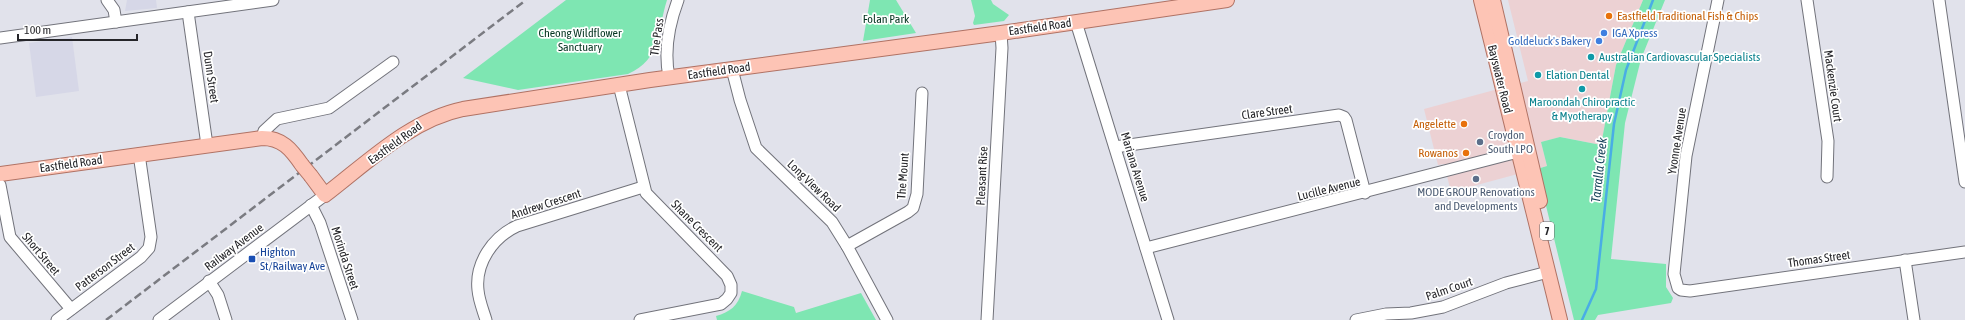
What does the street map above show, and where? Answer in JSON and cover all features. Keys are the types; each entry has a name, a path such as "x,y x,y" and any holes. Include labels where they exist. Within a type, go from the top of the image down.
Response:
{"main road":[{"name":"Eastfield Road","path":"0,174 139,154 270,138 282,142 291,149 325,195 410,130 439,115 463,109 670,77 1001,33 1227,0"},
{"name":"Bayswater Road","path":"1483,2 1569,320"},
{"name":"Bayswater Road","path":"1522,146 1548,272 1560,320"}],"street":[{"path":"107,0 114,10 116,22"},
{"path":"0,38 188,12 232,3 273,0"},
{"name":"The Pass","path":"670,77 667,65 668,42 678,0"},
{"name":"Yvonne Avenue","path":"1678,288 1674,279 1674,274 1686,156 1718,0"},
{"name":"Mackenzie Court","path":"1807,0 1828,142 1827,177"},
{"path":"1939,0 1965,182"},
{"name":"Dunn Street","path":"188,12 207,145"},
{"name":"Mariana Avenue","path":"1076,22 1168,320"},
{"name":"Pleasant Rise","path":"987,320 1002,48 1001,33"},
{"path":"262,138 264,131 277,119 329,108 393,62"},
{"name":"Long View Road","path":"732,69 740,100 756,148 832,222 847,246 887,320"},
{"name":"Shane Crescent","path":"619,85 643,187 650,198 722,268 731,285 731,293 721,304 640,320"},
{"name":"The Mount","path":"847,246 901,217 913,208 917,194 922,93"},
{"name":"Clare Street","path":"1115,147 1338,115 1344,117 1346,120 1365,193"},
{"name":"Lucille Avenue","path":"1146,248 1365,193 1522,146"},
{"name":"Patterson Street","path":"57,320 141,257 149,248 151,237 139,154"},
{"name":"Short Street","path":"0,185 10,236 71,309"},
{"name":"Andrew Crescent","path":"486,320 480,300 478,278 486,254 500,237 517,226 643,187"},
{"name":"Railway Avenue","path":"159,320 325,195"},
{"name":"Morinda Street","path":"311,205 320,223 352,320"},
{"name":"Thomas Street","path":"1678,288 1681,290 1690,291 1965,252"},
{"path":"1906,260 1914,320"},
{"name":"Palm Court","path":"1356,320 1386,314 1411,313 1443,307 1506,283 1548,272"},
{"path":"209,281 218,295 226,320"}],"shaded area":[{"path":"127,0 156,0 157,8 125,11"},
{"path":"1508,0 1643,0 1616,65 1601,145 1561,137 1541,142 1547,166 1451,192 1444,164 1438,165 1424,109 1528,81"},
{"path":"72,37 79,91 36,97 29,43"}],"green space":[{"name":"Cheong Wildflower Sanctuary","path":"566,0 667,0 653,52 639,68 628,74 518,90 463,78"},
{"name":"Folan Park","path":"870,0 896,0 916,33 863,41"},
{"path":"971,0 991,0 993,4 1009,15 1004,21 974,25 973,23 975,16"},
{"path":"1643,0 1665,0 1641,59 1625,123 1611,259 1666,264 1666,287 1673,298 1671,303 1598,315 1595,320 1574,320 1537,169 1547,166 1541,142 1560,137 1601,145 1616,65"},
{"path":"742,291 794,307 796,313 861,293 876,320 717,320 716,316 733,308"}],"waterway":[{"name":"Tarralla Creek","path":"1582,320 1596,289 1614,124 1626,70 1653,0"}],"railway":[{"path":"106,320 526,0"}],"place":[{"name":"Eastfield Traditional Fish & Chips","path":"1609,16"},
{"name":"IGA Xpress","path":"1604,33"},
{"name":"Goldeluck's Bakery","path":"1599,41"},
{"name":"Australian Cardiovascular Specialists","path":"1591,57"},
{"name":"Elation Dental","path":"1538,75"},
{"name":"Maroondah Chiropractic & Myotherapy","path":"1582,89"},
{"name":"Angelette","path":"1464,124"},
{"name":"Croydon South LPO","path":"1480,142"},
{"name":"Rowanos","path":"1466,153"},
{"name":"MODE GROUP Renovations and Developments","path":"1476,179"},
{"name":"Highton St/Railway Ave","path":"252,259"}]}
